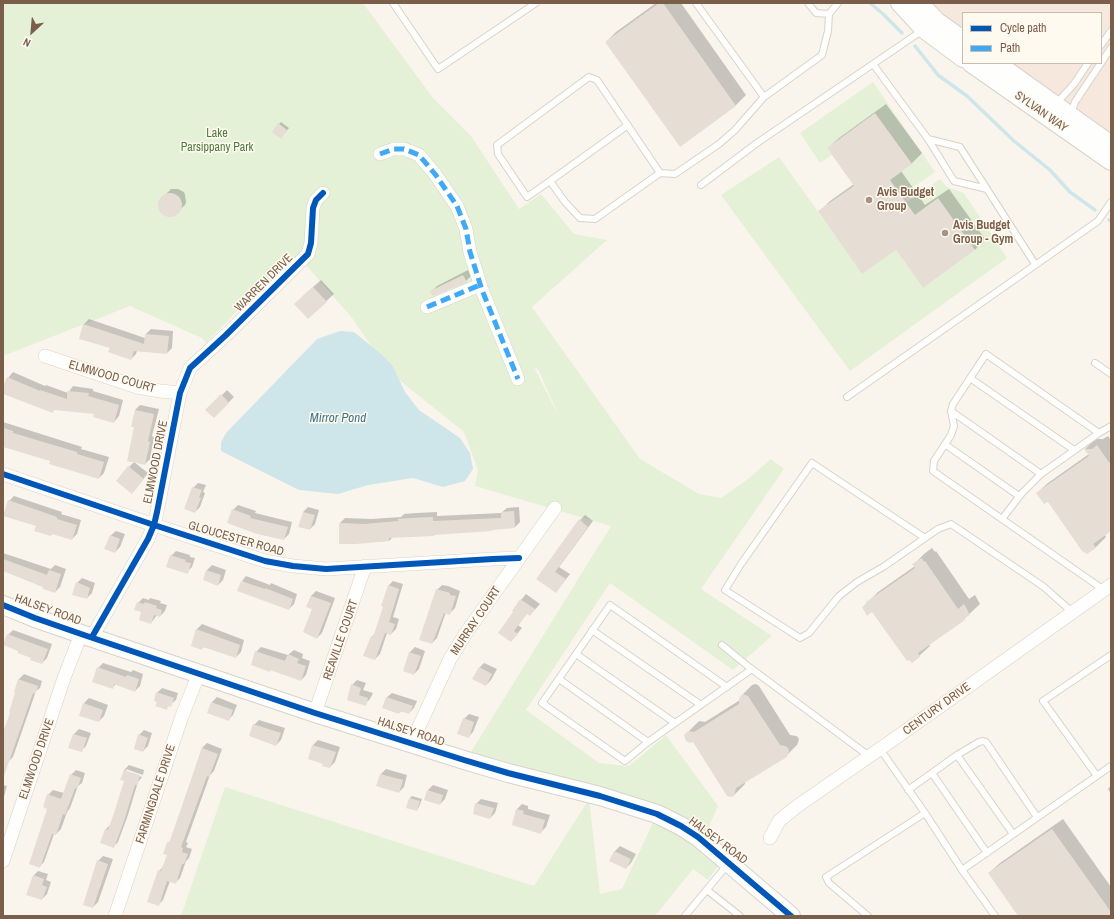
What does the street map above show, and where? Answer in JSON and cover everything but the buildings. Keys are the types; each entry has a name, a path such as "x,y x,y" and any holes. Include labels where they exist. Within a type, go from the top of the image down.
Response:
{"street":[{"path":"900,3 930,25 962,57"},
{"path":"919,3 930,25 962,40"},
{"name":"SYLVAN WAY","path":"973,64 1049,109"},
{"name":"SYLVAN WAY","path":"997,64 1111,161"},
{"name":"SYLVAN WAY","path":"1069,124 1111,145"},
{"path":"380,154 394,149 411,151 419,155 435,174 456,206 466,229 470,252 480,285 518,379"},
{"name":"WARREN DRIVE","path":"188,372 190,368 226,335 308,254 311,243 313,208 316,200 323,193"},
{"path":"427,307 480,285"},
{"name":"ELMWOOD COURT","path":"45,356 137,387 180,393"},
{"name":"ELMWOOD DRIVE","path":"3,861 62,686 87,636 148,539 154,525 158,512 180,393 188,372"},
{"name":"GLOUCESTER ROAD","path":"3,474 154,525 272,562 294,566 326,569 519,558"},
{"name":"MURRAY COURT","path":"411,744 450,659 466,633 556,508"},
{"name":"REAVILLE COURT","path":"315,713 366,566"},
{"name":"CENTURY DRIVE","path":"770,838 779,821 796,807 875,753 1108,587"},
{"name":"HALSEY ROAD","path":"3,605 87,636 411,744 500,771 600,796 657,814 681,826 698,837 791,916"},
{"name":"FARMINGDALE DRIVE","path":"115,916 182,716 199,673"}],"lane":[{"path":"393,3 438,69 536,3"},
{"path":"696,3 764,97"},
{"path":"808,3 816,13 828,14"},
{"path":"550,181 565,202 580,218 595,219 660,173 675,174 720,144 735,130 764,97 822,54 828,31 828,14 838,3"},
{"path":"701,185 757,143 930,25"},
{"path":"1102,44 1111,31"},
{"path":"1102,62 1111,48"},
{"path":"873,64 928,139 954,181 987,189"},
{"path":"1049,109 1070,89 1087,64"},
{"path":"1069,124 1075,102 1100,64"},
{"path":"628,125 527,197 498,154 497,144 589,77 598,80 628,125 660,173"},
{"path":"928,139 960,147 1035,264"},
{"path":"847,397 1098,221 1111,202"},
{"path":"1099,433 986,354 953,404 951,411 954,426 952,435 934,461 934,471 1002,519 1108,587"},
{"path":"1095,363 1111,374"},
{"path":"970,378 1074,450"},
{"path":"951,411 1042,474"},
{"path":"1002,519 1019,496 1042,474 1074,450 1111,426"},
{"path":"946,445 1019,496"},
{"path":"925,538 812,463 741,564 725,590 800,638 810,633 839,596 857,582 883,567 925,538 938,529 951,524 1044,587 1072,612"},
{"path":"727,687 610,605 542,703 626,761 648,742 727,687 752,669"},
{"path":"592,630 701,705"},
{"path":"722,645 752,669 875,753 908,790 995,916"},
{"path":"576,654 675,723"},
{"path":"1097,776 1043,701 1111,654"},
{"path":"560,679 648,742"},
{"path":"908,790 957,755 983,741 986,742 1037,817"},
{"path":"957,755 1013,834"},
{"path":"962,870 1111,766"},
{"path":"932,773 987,852"},
{"path":"868,916 830,883 826,877 925,814"},
{"path":"685,916 730,863"},
{"path":"706,890 740,916"},
{"path":"727,916 732,910"}],"shaded area":[{"path":"931,3 1111,3 1111,135 1009,64 1102,64 1102,12 962,12 962,30 943,17"}],"green space":[{"name":"Lake Parsippany Park","path":"3,3 363,3 433,98 471,136 519,209 541,194 574,234 607,240 532,307 640,459 699,494 721,498 748,479 771,459 784,469 701,589 772,636 733,670 610,583 526,710 599,763 629,766 666,735 718,806 702,842 723,859 708,880 693,869 655,916 181,916 225,787 534,886 589,799 600,894 622,889 657,814 466,760 611,526 475,486 478,470 464,432 389,372 352,318 299,257 253,295 206,343 202,338 130,306 3,356","holes":["536,368 539,371 560,419 535,369"]},
{"path":"873,82 935,172 901,196 890,180 912,164 875,114 827,148 832,155 820,163 800,133"},
{"path":"779,157 862,273 896,250 923,288 975,250 938,199 915,215 906,203 940,179 947,187 964,193 1007,258 850,371 721,195"}],"water":[{"name":"Mirror Pond","path":"340,331 354,332 381,354 392,365 405,392 419,410 460,438 470,453 473,469 465,481 443,487 413,478 368,485 338,494 299,490 221,451 221,442 226,433 317,339"}],"waterway":[{"path":"870,3 902,33"},
{"path":"915,46 938,75 967,96 1014,141 1050,170 1070,192 1095,210"}],"marked path":[{"path":"380,154 394,149 404,149 419,155 435,174 457,206 466,229 470,252 482,290 518,379"},
{"path":"427,307 480,285"}],"cycle path":[{"path":"92,637 148,539 154,525 180,393 190,368 226,335 308,254 311,243 313,208 316,200 323,193"},
{"path":"3,474 265,561 293,566 326,569 519,558"},
{"path":"3,605 81,634 315,713 508,773 600,796 657,814 681,826 698,837 791,916"}],"place":[{"name":"Avis Budget Group","path":"869,200"},
{"name":"Avis Budget Group - Gym","path":"945,233"}]}
